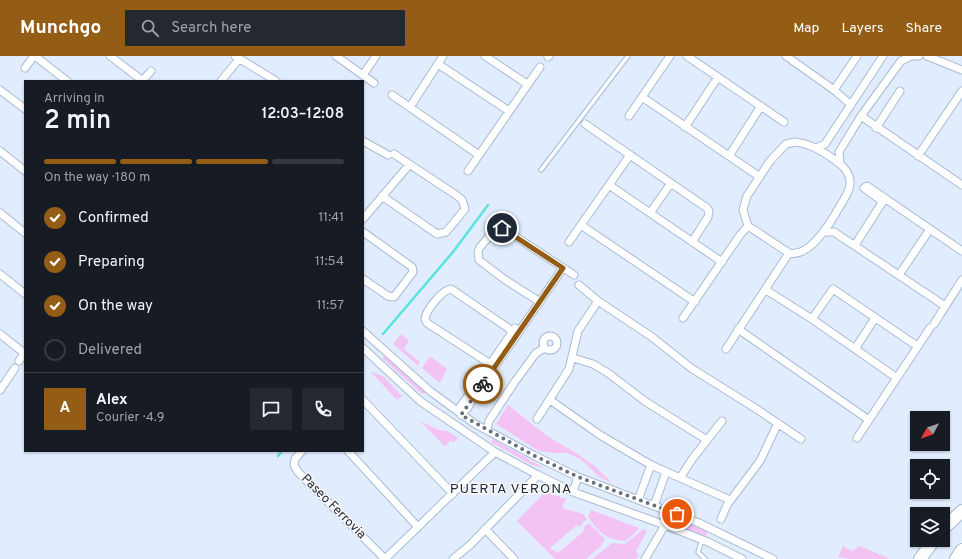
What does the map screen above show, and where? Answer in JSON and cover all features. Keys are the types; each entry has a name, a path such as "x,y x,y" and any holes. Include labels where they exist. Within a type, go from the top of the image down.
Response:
{"highway":[{"path":"950,522 962,511"},
{"path":"920,559 929,547"},
{"path":"956,559 962,550"}],"street":[{"path":"25,68 35,56 66,80"},
{"path":"110,56 141,80"},
{"path":"336,56 374,83"},
{"path":"363,75 376,56"},
{"path":"410,107 443,56"},
{"path":"485,56 527,84"},
{"path":"629,116 670,56"},
{"path":"687,56 784,122"},
{"path":"787,56 834,90 851,105"},
{"path":"834,90 857,56"},
{"path":"816,148 825,144 883,56"},
{"path":"840,163 839,152 861,116 901,61 911,56 919,56"},
{"path":"927,56 962,70"},
{"path":"222,80 237,58 274,80"},
{"path":"438,64 509,111"},
{"path":"468,171 540,67"},
{"path":"143,80 151,71"},
{"path":"685,126 718,77"},
{"path":"0,90 24,108"},
{"path":"876,128 900,91"},
{"path":"918,156 962,91"},
{"path":"392,96 479,155"},
{"path":"642,97 760,177"},
{"path":"729,156 761,106"},
{"path":"861,116 876,128 961,183"},
{"path":"585,124 703,205 709,211 708,217 692,242"},
{"path":"364,142 409,164 462,200 465,209 450,229 442,234 437,234 382,196"},
{"path":"795,142 804,143 816,148 840,163 848,173 850,181 849,189 832,222 824,232 804,250 798,253 788,253 748,226 743,210 747,196 770,161 786,144 795,142"},
{"path":"0,151 24,170"},
{"path":"569,242 630,155"},
{"path":"364,218 409,164"},
{"path":"650,213 671,183"},
{"path":"609,185 722,262"},
{"path":"856,244 884,200 962,251"},
{"path":"0,213 24,232"},
{"path":"832,222 836,230 899,276 945,306"},
{"path":"581,225 695,302"},
{"path":"683,318 748,226"},
{"path":"538,301 504,279 479,260 478,252 480,247 496,230 502,228 574,275"},
{"path":"899,276 930,229"},
{"path":"824,232 834,232 856,244"},
{"path":"364,233 412,267 413,272 394,297 388,296 364,280"},
{"path":"726,349 766,290 788,253"},
{"path":"459,413 538,301 560,266"},
{"path":"0,274 24,293"},
{"path":"857,438 962,280"},
{"path":"579,285 598,301 652,337 691,368 778,423 801,440"},
{"path":"493,366 427,323 425,319 427,312 445,290 451,289 515,332"},
{"path":"812,319 833,289 917,346"},
{"path":"766,290 812,319 896,378"},
{"path":"537,419 569,369 573,358 578,331 598,301"},
{"path":"855,349 875,318"},
{"path":"738,330 869,420"},
{"path":"364,332 430,391 459,413 487,430 578,477 713,530 773,559"},
{"path":"0,334 24,351"},
{"path":"487,430 489,421 514,383 536,353 546,348"},
{"path":"364,349 420,401 495,452 573,492 665,525 705,541 742,559"},
{"path":"19,361 24,354"},
{"path":"573,358 593,364 608,373 652,406 707,440"},
{"path":"0,390 15,368"},
{"path":"420,401 430,391"},
{"path":"550,400 600,435 651,465 730,500"},
{"path":"364,401 453,494"},
{"path":"680,478 722,422"},
{"path":"721,519 730,500 760,461 778,423"},
{"name":"Paseo Ferrovia","path":"301,452 294,465 298,472 385,559 495,452"},
{"path":"349,452 418,527"},
{"path":"638,500 651,465"},
{"path":"654,506 666,472"},
{"path":"453,559 470,544 538,475"},
{"path":"573,492 578,477"},
{"path":"645,559 665,525"},
{"path":"485,529 514,559"},
{"path":"705,541 713,530"}],"lane":[{"path":"541,170 628,56"},
{"path":"705,541 698,552 706,559"}],"shaded area":[{"path":"401,334 409,341 404,349 420,362 418,366 393,344"},
{"path":"385,355 427,393 422,394 382,358"},
{"path":"430,356 447,369 440,383 422,368"},
{"path":"371,372 383,376 402,396 397,400"},
{"path":"508,405 547,436 596,467 612,483 599,477 582,460 567,453 539,451 496,424"},
{"path":"420,421 439,430 447,431 458,438 454,442 450,441 445,447"},
{"path":"493,439 544,468 532,465 491,442"},
{"path":"545,492 566,499 562,508 583,514 587,519 579,527 577,525 550,548 558,553 585,530 583,528 589,523 605,539 600,547 586,559 555,559 517,521"},
{"path":"591,510 639,528 625,541 612,539 600,531 588,517"},
{"path":"667,517 708,531 706,536 666,521"},
{"path":"644,529 647,531 636,551 639,555 636,559 592,559 612,543 625,544"},
{"path":"843,546 852,551 860,546 890,559 851,559 838,557"}],"waterway":[{"path":"383,334 453,252 488,205"},
{"path":"278,456 281,452"}],"way so far":[{"path":"483,384 469,406 461,415 533,455 578,477 677,514"}],"district":[{"name":"PUERTA VERONA","path":"511,489"}],"route":[{"path":"483,384 563,268 502,228"}]}
